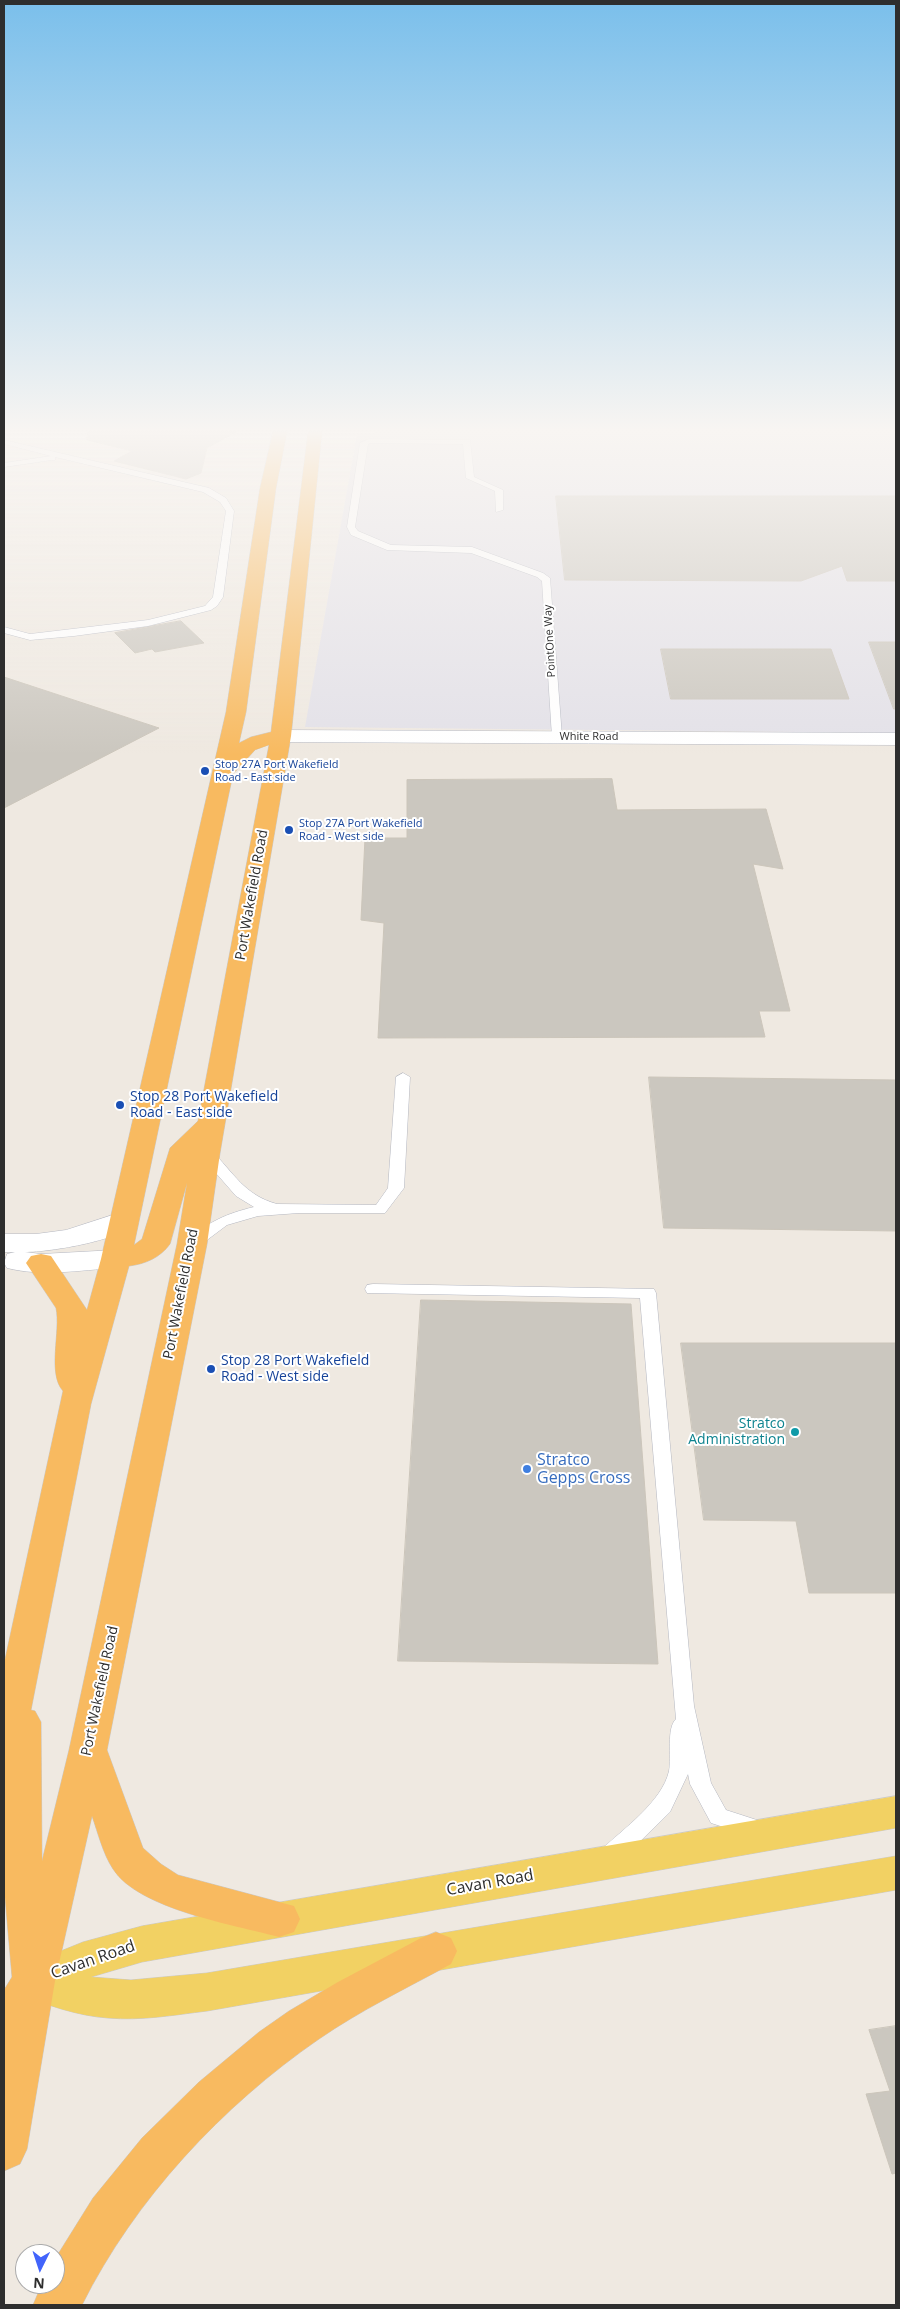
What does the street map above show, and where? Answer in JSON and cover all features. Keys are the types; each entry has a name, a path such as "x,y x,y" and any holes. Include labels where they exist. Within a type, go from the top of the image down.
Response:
{"highway":[{"name":"Port Wakefield Road","path":"4,1752 23,1650 75,1404 116,1259 236,712 276,540"},
{"name":"Port Wakefield Road","path":"4,2149 34,1982 88,1750 192,1244 211,1124 281,736 287,540"},
{"path":"236,712 259,726 281,736"},
{"path":"223,772 248,746 258,740 281,736"},
{"path":"116,1259 137,1256 155,1244 184,1148 211,1124"},
{"path":"41,1263 65,1298 73,1316 71,1348 75,1404"},
{"path":"4,2025 34,1982 22,1867 23,1650"},
{"path":"88,1750 128,1858 139,1871 154,1882 170,1890 279,1919"},
{"path":"57,2305 88,2245 134,2181 195,2116 246,2068 305,2025 436,1951"}],"main road":[{"name":"Cavan Road","path":"34,1982 83,1961 123,1948 279,1919 896,1812"},
{"name":"Cavan Road","path":"34,1982 106,1999 129,1999 207,1992 896,1873"}],"street":[{"name":"White Road","path":"281,736 896,739"},
{"path":"4,1243 37,1244 61,1241 85,1236 125,1220"},
{"path":"4,1261 41,1263 116,1259"}],"lane":[{"path":"4,630 23,636 41,637 115,628 196,612 214,604 218,597 226,540"},
{"name":"PointOne Way","path":"371,540 398,549 472,550 540,575 547,580 557,737"},
{"path":"192,1244 221,1222 248,1214 282,1209 380,1210 396,1188 403,1076"},
{"path":"206,1154 220,1167 238,1191 261,1205 282,1209"},
{"path":"373,1290 648,1293 684,1706 700,1784 719,1817 774,1834"},
{"path":"602,1864 662,1806 679,1772 684,1706"}],"shaded area":[{"path":"338,540 896,540 896,733 305,727"}],"building":[{"path":"561,540 896,540 896,581 847,581 842,566 801,581 565,580"},
{"path":"181,621 204,643 155,652 152,649 135,653 115,633"},
{"path":"869,642 896,642 896,709 894,709"},
{"path":"661,649 831,649 849,699 671,699"},
{"path":"4,677 159,728 4,808"},
{"path":"612,779 617,810 766,809 783,869 753,864 790,1011 759,1011 765,1037 378,1038 384,923 361,920 365,838 407,838 407,780"},
{"path":"649,1077 896,1080 896,1231 664,1228"},
{"name":"Stratco Gepps Cross","path":"421,1300 631,1304 658,1664 398,1661"},
{"name":"Stratco Administration","path":"681,1343 896,1343 896,1593 809,1593 796,1521 704,1520"},
{"path":"896,2026 896,2173 892,2174 866,2094 890,2091 869,2030"}],"place":[{"name":"Stop 27A Port Wakefield Road - East side","path":"205,771"},
{"name":"Stop 27A Port Wakefield Road - West side","path":"289,830"},
{"name":"Stop 28 Port Wakefield Road - East side","path":"120,1105"},
{"name":"Stop 28 Port Wakefield Road - West side","path":"211,1369"},
{"name":"Stratco Administration","path":"795,1432"},
{"name":"Stratco Gepps Cross","path":"527,1469"}]}
